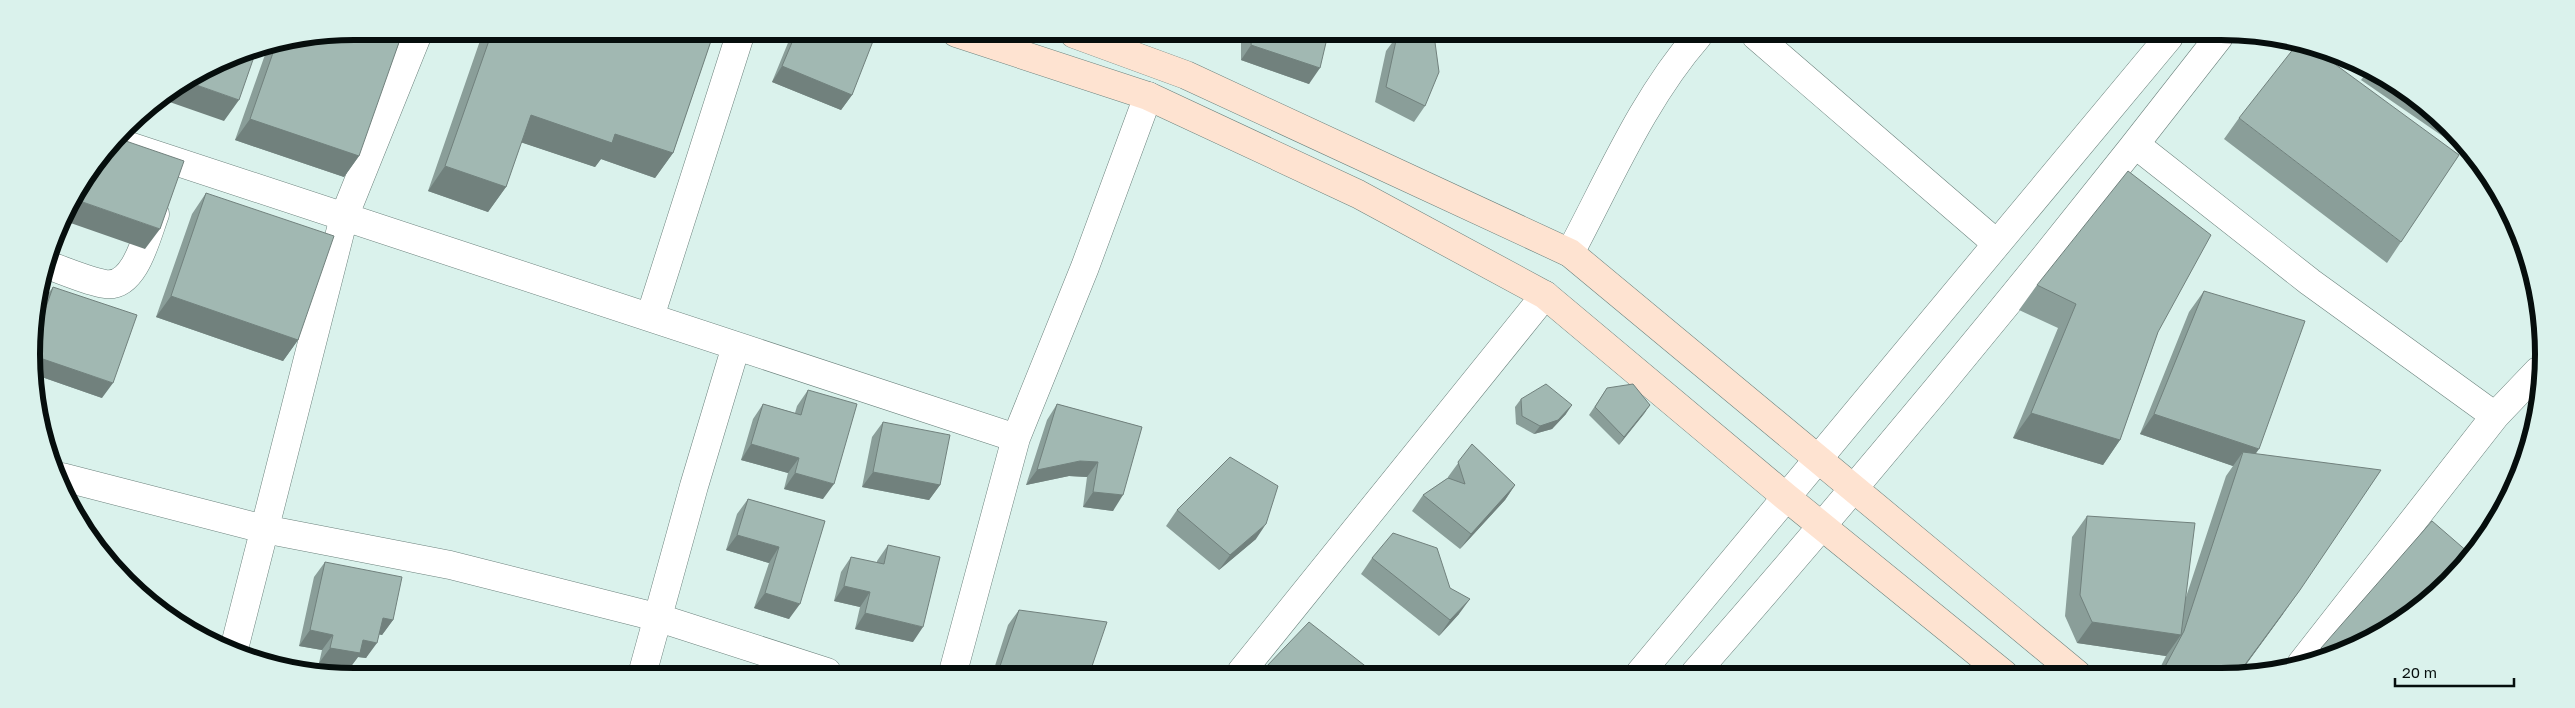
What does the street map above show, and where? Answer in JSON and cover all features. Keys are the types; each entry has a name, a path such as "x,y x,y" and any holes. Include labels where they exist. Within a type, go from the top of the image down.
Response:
{"main road":[{"path":"977,40 1148,96 1358,194 1545,295 1786,497 1997,668"},
{"path":"1090,40 1186,75 1570,253 2071,668"}],"street":[{"path":"235,644 344,217 417,40"},
{"path":"650,317 738,40"},
{"path":"1570,253 1641,120 1682,53 1694,40"},
{"path":"1761,40 1996,243"},
{"path":"1644,668 2166,40"},
{"path":"1699,668 1823,527 2052,251 2217,40"},
{"path":"954,668 1016,438 1086,267 1148,96"},
{"path":"122,143 1016,438"},
{"path":"2136,144 2310,282 2495,416"},
{"path":"53,267 106,285 122,280 134,270 176,162"},
{"path":"1244,668 1545,295"},
{"path":"644,668 656,617 736,346"},
{"path":"2308,655 2495,416 2534,375"},
{"path":"66,478 264,529 450,564 656,617 815,668"},
{"path":"2417,518 2439,534"}],"building":[{"path":"400,40 359,156 250,119 274,51 293,46 333,41"},
{"path":"489,40 711,40 673,153 615,134 612,143 531,115 506,187 445,166"},
{"path":"793,40 873,40 852,95 782,66"},
{"path":"1251,40 1327,40 1320,68 1251,45"},
{"path":"1396,40 1435,40 1439,72 1425,106 1386,87"},
{"path":"2293,49 2328,59 2459,155 2401,242 2239,118"},
{"path":"254,57 239,100 194,84 215,72"},
{"path":"124,140 184,161 160,229 80,201 105,163"},
{"path":"2128,171 2211,235 2158,332 2120,440 2031,413 2076,304 2037,285"},
{"path":"206,193 334,236 298,340 171,296"},
{"path":"53,287 137,315 113,383 40,358 43,316"},
{"path":"2204,291 2305,321 2259,449 2154,414"},
{"path":"1546,384 1572,405 1558,420 1540,426 1522,416 1521,399"},
{"path":"1633,384 1650,405 1624,437 1595,407 1607,388"},
{"path":"808,390 857,404 834,484 795,473 799,458 751,444 763,404 801,415"},
{"path":"1057,404 1142,427 1123,495 1093,492 1098,462 1080,461 1037,470"},
{"path":"883,422 950,435 940,485 873,472"},
{"path":"1472,444 1515,485 1471,534 1423,495 1448,478 1465,484 1458,462"},
{"path":"2243,452 2381,470 2300,590 2243,667 2164,668 2184,631"},
{"path":"1230,457 1278,486 1266,524 1230,555 1177,510"},
{"path":"748,499 825,521 800,604 765,593 779,547 737,535"},
{"path":"2087,516 2195,523 2181,635 2092,622 2080,595"},
{"path":"2432,521 2466,550 2428,590 2395,615 2360,636 2324,650 2321,648"},
{"path":"1393,533 1437,548 1450,588 1470,599 1450,620 1372,558"},
{"path":"888,545 940,557 923,627 865,613 870,592 844,586 851,557 884,564"},
{"path":"325,562 402,577 393,620 383,618 377,643 363,640 360,653 330,648 333,635 310,630"},
{"path":"1019,610 1107,622 1091,668 999,668"},
{"path":"1309,622 1368,668 1265,668"}]}
